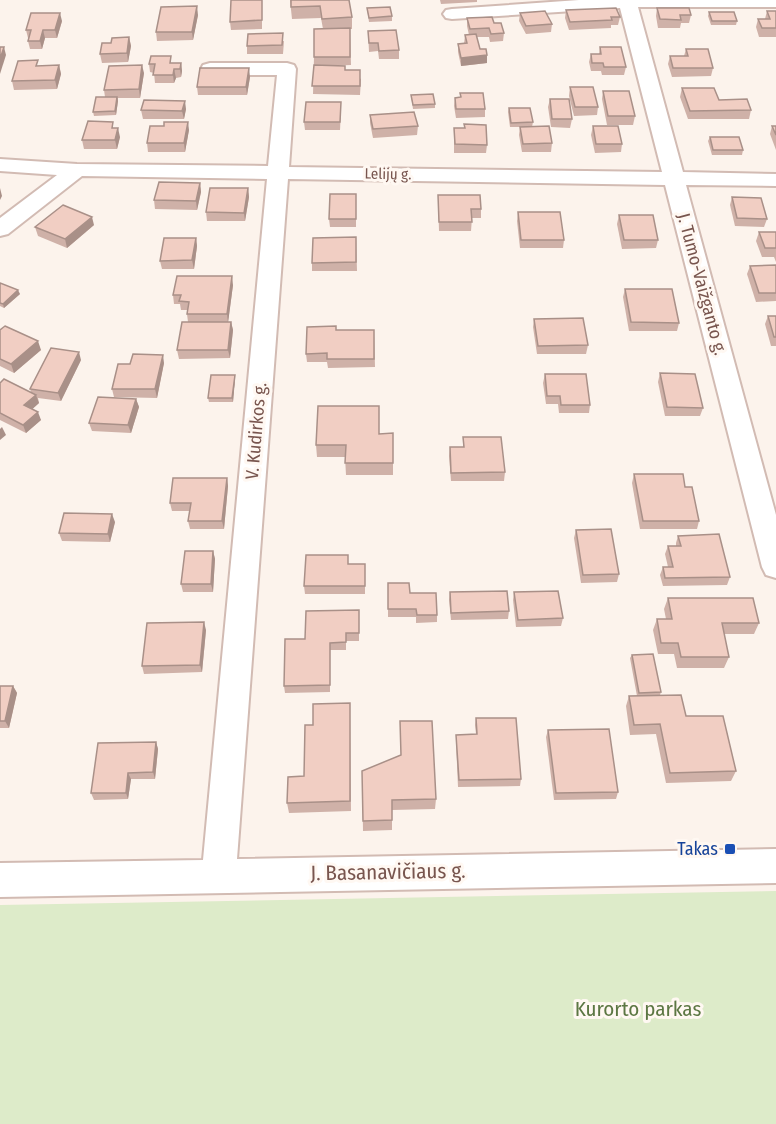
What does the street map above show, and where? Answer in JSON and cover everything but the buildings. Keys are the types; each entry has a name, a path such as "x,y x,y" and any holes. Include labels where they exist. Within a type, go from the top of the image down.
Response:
{"street":[{"path":"452,14 627,1 776,2"},
{"name":"J. Tumo-Vaižganto g.","path":"627,1 776,567"},
{"name":"V. Kudirkos g.","path":"206,69 287,69 219,875"},
{"name":"Lelijų g.","path":"0,165 78,170 776,180"},
{"path":"0,229 78,170"},
{"name":"J. Basanavičiaus g.","path":"0,880 776,866"}],"green space":[{"name":"Kurorto parkas","path":"776,891 776,1124 0,1124 0,905"}],"place":[{"name":"Takas","path":"730,849"}]}
